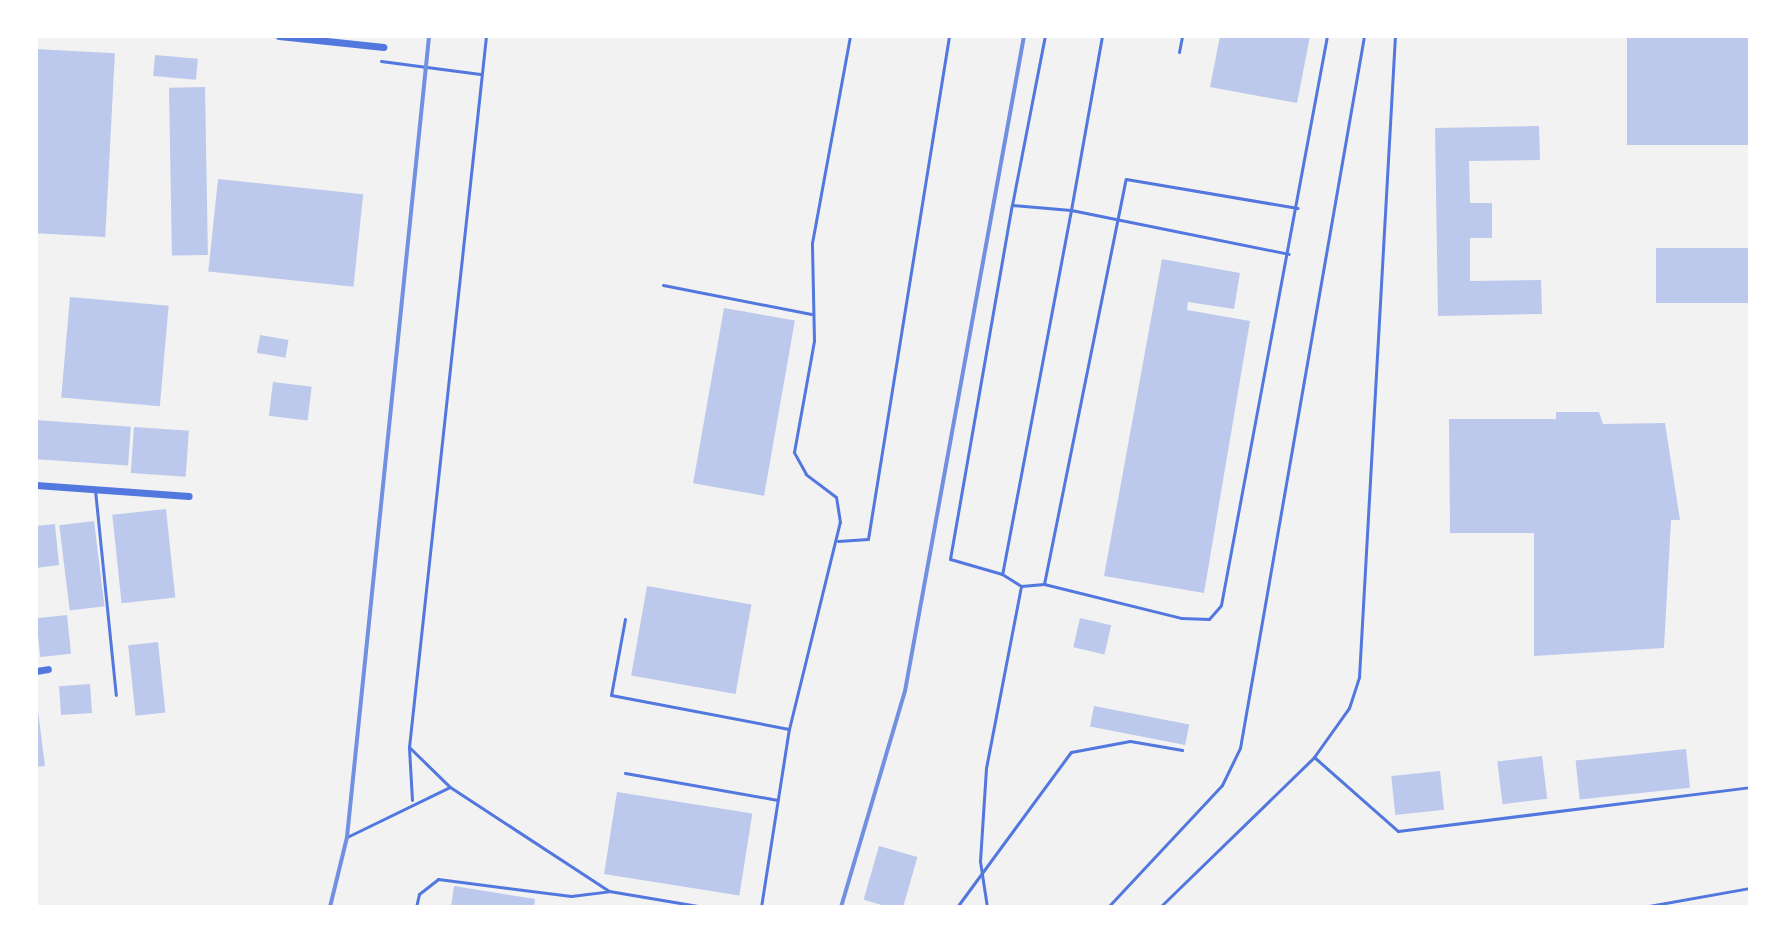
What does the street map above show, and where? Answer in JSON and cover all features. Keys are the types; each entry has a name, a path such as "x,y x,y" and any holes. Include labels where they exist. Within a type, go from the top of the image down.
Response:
{"street":[{"path":"279,36 383,47"},
{"path":"36,485 189,496"},
{"path":"36,671 48,669"}],"lane":[{"path":"412,800 409,747 486,36"},
{"path":"761,907 789,729 836,541 836,497 806,474 794,452 814,341 811,314 812,243 850,36"},
{"path":"836,541 868,539 949,36"},
{"path":"1045,36 950,559 1002,574 1021,586 1044,584 1181,618 1209,619 1221,605 1298,208 1327,36"},
{"path":"1002,574 1102,36"},
{"path":"1179,52 1182,36"},
{"path":"1108,907 1222,785 1240,748 1364,36"},
{"path":"1160,907 1314,757 1349,708 1364,642 1395,36"},
{"path":"381,61 481,74"},
{"path":"1044,584 1121,187 1134,178 1298,208"},
{"path":"1012,205 1071,210 1289,254"},
{"path":"663,285 811,314"},
{"path":"95,490 116,695"},
{"path":"987,907 981,875 986,768 1021,586"},
{"path":"625,619 611,695 789,729"},
{"path":"957,907 1071,752 1130,741 1182,750"},
{"path":"409,747 450,787 609,891"},
{"path":"1314,757 1398,831 1750,787"},
{"path":"625,773 778,800"},
{"path":"347,837 412,800 450,787"},
{"path":"416,907 419,894 438,879 571,896 609,891 704,907"},
{"path":"1643,907 1750,888"}],"building":[{"path":"1220,36 1310,36 1297,103 1210,87"},
{"path":"1627,36 1750,36 1750,145 1627,145"},
{"path":"36,49 115,53 105,237 36,233"},
{"path":"155,55 198,59 196,80 153,76"},
{"path":"205,87 208,255 172,256 169,88"},
{"path":"1539,126 1540,160 1469,161 1470,203 1492,203 1492,238 1470,238 1470,281 1541,280 1542,314 1438,316 1435,128"},
{"path":"218,179 363,194 353,287 208,271"},
{"path":"1656,248 1750,248 1750,303 1656,303"},
{"path":"1162,259 1240,273 1234,309 1188,302 1187,310 1250,321 1204,593 1104,576"},
{"path":"70,297 169,306 160,406 61,398"},
{"path":"724,308 795,321 764,496 693,483"},
{"path":"260,335 289,340 285,358 257,353"},
{"path":"273,382 312,387 308,420 269,416"},
{"path":"1556,412 1599,412 1603,424 1665,423 1680,520 1671,520 1664,648 1534,656 1534,533 1450,533 1449,419 1556,419"},
{"path":"36,420 131,427 128,466 36,459"},
{"path":"134,427 189,431 186,477 131,473"},
{"path":"166,509 175,598 122,603 112,515"},
{"path":"94,521 104,606 70,611 59,525"},
{"path":"55,524 59,565 36,568 36,526"},
{"path":"647,586 751,604 736,694 631,676"},
{"path":"67,615 71,654 40,657 36,618"},
{"path":"1080,618 1111,625 1104,654 1073,647"},
{"path":"158,642 165,713 136,716 128,645"},
{"path":"90,684 92,713 61,715 59,686"},
{"path":"36,695 45,766 36,767"},
{"path":"1094,706 1189,725 1185,745 1090,727"},
{"path":"1686,749 1690,788 1580,799 1576,761"},
{"path":"1542,756 1547,799 1503,804 1497,761"},
{"path":"1440,771 1444,810 1395,815 1391,776"},
{"path":"617,792 752,813 739,895 604,874"},
{"path":"879,846 917,857 903,907 889,907 864,900"},
{"path":"454,886 535,899 534,907 451,907"}],"railway":[{"path":"330,907 347,837 429,36"},
{"path":"841,907 905,691 1024,36"}]}
